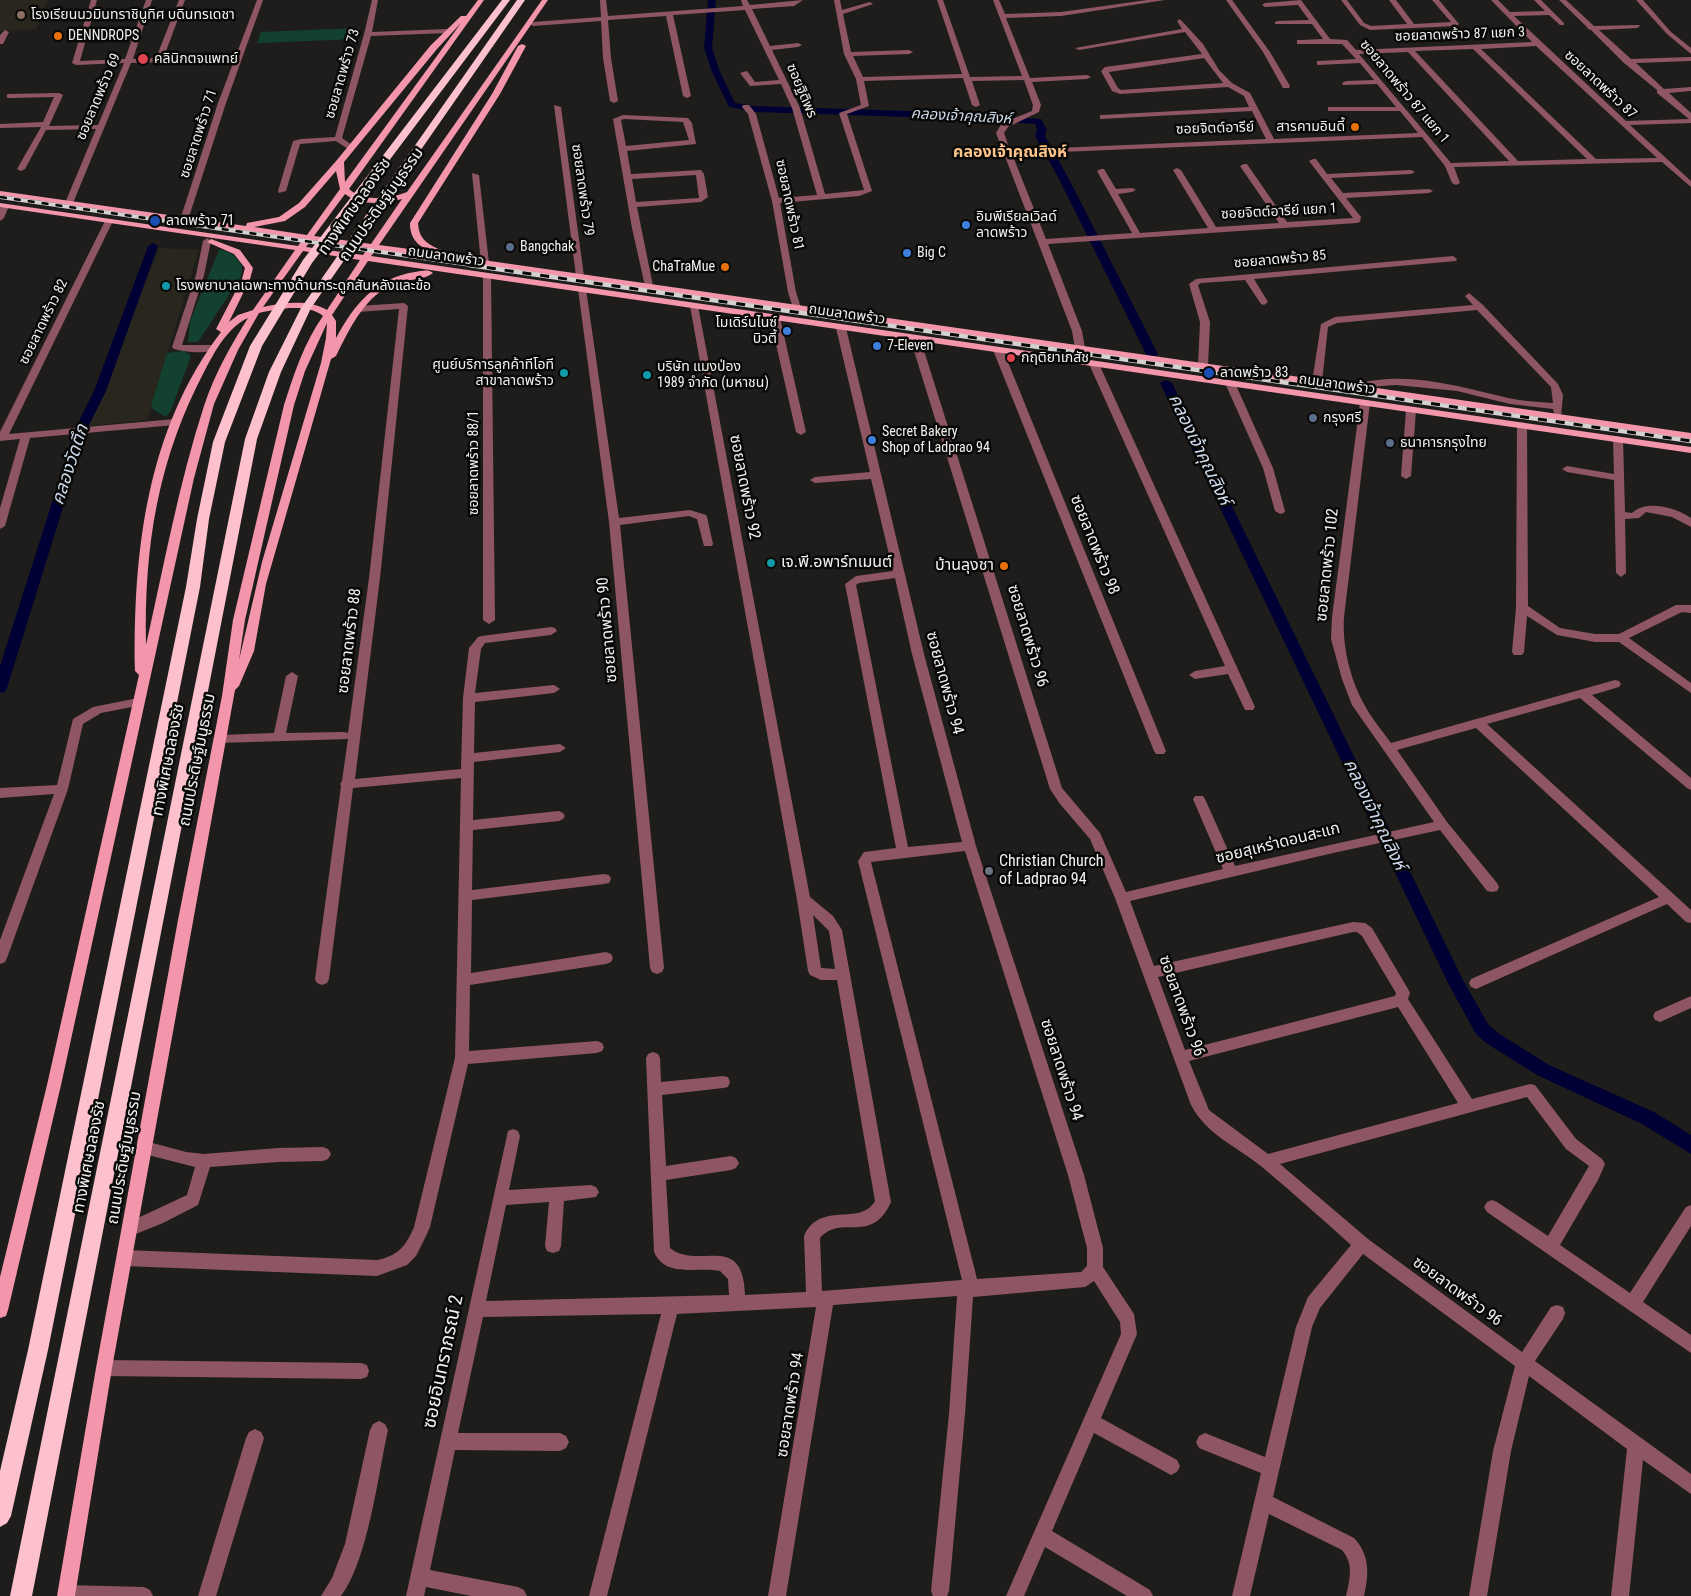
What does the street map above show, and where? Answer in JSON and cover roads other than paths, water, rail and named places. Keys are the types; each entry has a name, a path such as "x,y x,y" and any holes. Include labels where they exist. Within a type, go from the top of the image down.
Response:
{"highway":[{"name":"ทางพิเศษฉลองรัช","path":"0,1516 40,1340 191,597 203,519 219,442 256,346 307,262 506,0"},
{"name":"ทางพิเศษฉลองรัช","path":"20,1596 251,439 266,390 282,353 306,308 521,0"}],"main road":[{"name":"ถนนประดิษฐ์มนูธรรม","path":"66,1595 104,1368 131,1229 185,920 228,696 239,620 289,405 300,371 317,332 385,230 545,0"},
{"path":"207,223 256,225 282,219 302,206 448,31 479,1"},
{"path":"0,1310 54,1085 142,684 163,601 189,478 208,404 233,350 264,298 402,111 479,1"},
{"path":"470,261 423,246 414,232 414,223 496,94 537,13"},
{"path":"340,162 340,176 345,191 352,196 366,199 402,198 426,187 446,173"},
{"name":"ถนนลาดพร้าว","path":"0,193 1364,389"},
{"name":"ถนนลาดพร้าว","path":"3,205 188,234 582,289 1691,450"},
{"path":"142,684 140,588 150,505 175,422 246,279 249,268 237,252 188,234"},
{"path":"324,253 334,242"},
{"path":"354,257 364,246"},
{"path":"321,376 358,309 374,291 400,278 455,272"},
{"path":"205,361 231,324 241,316 264,309 287,306 312,307 325,312 330,319 332,327 321,376 260,586 248,649 228,696"},
{"path":"1558,412 1691,436"}],"street":[{"path":"94,0 75,62 79,64 159,60 182,0"},
{"name":"ซอยลาดพร้าว 69","path":"69,203 128,62 149,0"},
{"name":"ซอยลาดพร้าว 71","path":"184,220 222,103 260,0"},
{"name":"ซอยลาดพร้าว 73","path":"352,147 338,139 368,34 375,0"},
{"path":"603,0 603,19 614,102"},
{"path":"533,24 603,19 672,11 706,10 745,4 794,4 800,0"},
{"name":"ซอยฐิติพร","path":"776,201 859,194 868,191 845,111 865,106 860,79 848,54 837,0"},
{"path":"940,0 976,105"},
{"path":"996,0 1037,105 1035,112 1001,129 1076,331 1080,348"},
{"path":"1002,16 1061,14 1162,0"},
{"path":"1229,0 1266,52 1286,86"},
{"path":"1344,0 1365,27 1375,29 1456,24 1436,0"},
{"path":"1392,0 1412,26"},
{"name":"ซอยลาดพร้าว 87","path":"1494,0 1622,123 1691,185"},
{"path":"1537,0 1562,24"},
{"path":"1562,0 1627,62 1691,117"},
{"path":"1638,0 1669,33 1691,52"},
{"path":"1265,4 1299,1 1328,41"},
{"name":"ซอยฐิติพร","path":"745,4 797,110 822,197"},
{"path":"840,13 870,4"},
{"path":"672,11 687,96"},
{"path":"1508,14 1549,12"},
{"path":"1180,21 1200,46 1216,71 1229,85 1247,95 1271,141"},
{"path":"1277,24 1314,22"},
{"path":"1590,28 1637,26"},
{"path":"1079,48 1187,30"},
{"path":"368,34 448,31"},
{"path":"0,42 5,32"},
{"path":"1300,42 1328,41"},
{"name":"ซอยลาดพร้าว 87 แยก 1","path":"1328,41 1344,42 1354,52 1400,109 1450,165 1456,183"},
{"name":"ซอยลาดพร้าว 87 แยก 3","path":"1354,52 1538,44"},
{"path":"767,48 798,45"},
{"path":"1474,47 1594,162"},
{"name":"ซอยลาดพร้าว 87 แยก 1","path":"1410,50 1516,164"},
{"path":"848,54 909,52"},
{"path":"1205,56 1108,69 1105,72 1115,89 1120,92 1229,85"},
{"path":"1627,62 1691,59"},
{"path":"1320,62 1361,60"},
{"path":"744,74 754,84 783,82"},
{"path":"860,79 1087,77"},
{"path":"1346,83 1378,82"},
{"path":"1660,91 1691,89"},
{"path":"10,96 59,95 45,126 21,169"},
{"name":"ซอยลาดพร้าว 79","path":"557,107 580,276"},
{"name":"ซอยลาดพร้าว 81","path":"747,108 759,137 776,201 792,292 797,308"},
{"path":"1104,117 1253,109"},
{"path":"1331,109 1400,109"},
{"path":"623,149 692,143 688,123 685,120 623,117 617,119 649,286"},
{"path":"1622,123 1691,121"},
{"path":"0,126 100,126"},
{"name":"ซอยจิตต์อารีย์","path":"1008,152 1423,135"},
{"path":"282,191 296,143 301,141 338,139"},
{"name":"ซอยลาดพร้าว 87 แยก 1","path":"1450,165 1663,160"},
{"name":"ซอยจิตต์อารีย์ แยก 1","path":"1043,242 1357,220 1357,217 1313,161"},
{"path":"1244,166 1285,226"},
{"name":"ซอยจิตต์อารีย์ แยก 1","path":"1177,170 1214,230"},
{"path":"1101,171 1138,236"},
{"path":"628,177 698,172 704,197 700,200 632,205"},
{"path":"1326,176 1411,172"},
{"path":"475,175 485,263"},
{"path":"1114,192 1132,190"},
{"path":"1341,196 1429,191"},
{"path":"0,218 3,205"},
{"name":"ซอยลาดพร้าว 82","path":"2,436 108,221"},
{"path":"207,241 200,275 177,347 191,349 212,348"},
{"name":"ซอยลาดพร้าว 85","path":"1203,366 1204,322 1193,284 1199,281 1453,259"},
{"name":"ซอยลาดพร้าว 88/1","path":"487,276 489,620"},
{"path":"1248,276 1264,302"},
{"name":"ซอยลาดพร้าว 90","path":"582,289 614,522 656,968"},
{"name":"ซอยลาดพร้าว 88","path":"322,979 346,784 355,736 381,520 405,294"},
{"path":"1364,389 1364,385 1378,382 1457,388 1558,412 1558,394 1555,386 1469,296"},
{"path":"358,309 404,306"},
{"name":"ซอยลาดพร้าว 92","path":"694,306 804,900 815,971 821,974 843,974"},
{"path":"1317,382 1324,326 1334,320 1480,307"},
{"path":"775,318 801,432"},
{"name":"ซอยลาดพร้าว 94","path":"841,328 918,654 970,846 1076,1175 1095,1248 1095,1269"},
{"name":"ซอยลาดพร้าว 96","path":"915,338 1056,789 1094,836 1122,898 1204,1115 1266,1161 1362,1244 1636,1447 1691,1485"},
{"name":"ซอยลาดพร้าว 98","path":"998,350 1160,751"},
{"path":"1094,364 1249,706"},
{"path":"1230,383 1268,468 1280,511"},
{"name":"ซอยลาดพร้าว 102","path":"1365,403 1341,588 1337,639 1348,680 1358,705 1443,825 1492,887"},
{"path":"1406,476 1411,410"},
{"path":"2,436 26,436 175,422"},
{"path":"1518,652 1522,608 1522,425"},
{"path":"0,526 26,436"},
{"path":"1618,439 1621,573"},
{"path":"1567,469 1619,478"},
{"path":"816,480 876,475"},
{"path":"1620,515 1635,516 1641,510 1646,509 1679,514 1685,518 1690,529"},
{"path":"614,522 690,513 702,517 708,544"},
{"path":"899,574 856,580 850,584 903,852"},
{"path":"1522,608 1557,630 1595,638 1621,638 1680,608 1691,609"},
{"path":"125,1258 377,1268 396,1264 412,1250 422,1227 462,1058 469,698 475,648 482,640 551,631"},
{"path":"1621,638 1691,688"},
{"path":"1195,675 1232,669"},
{"path":"279,737 292,676"},
{"path":"1388,748 1615,684"},
{"path":"469,698 554,689"},
{"path":"1582,693 1691,785"},
{"path":"0,958 62,789 76,722 84,715 98,709 138,702"},
{"path":"1478,723 1691,918"},
{"path":"220,739 344,736"},
{"path":"468,758 560,748"},
{"path":"346,784 467,773"},
{"path":"0,793 62,789"},
{"path":"1199,799 1231,874"},
{"path":"466,826 559,816"},
{"name":"ซอยสุเหร่าดอนสะแก","path":"1122,898 1443,825"},
{"path":"940,1591 969,1289 864,861 869,856 970,846"},
{"path":"465,896 604,879"},
{"path":"1476,983 1669,898"},
{"name":"ซอยลาดพร้าว 94","path":"777,1596 820,1299 812,1236 818,1227 828,1222 872,1219 879,1212 883,1202 835,930 828,920 804,900"},
{"path":"1150,973 1360,927 1367,932 1403,993 1401,1000 1468,1106"},
{"path":"464,980 606,958"},
{"path":"1181,1057 1401,1000"},
{"path":"1660,1016 1691,1002"},
{"path":"462,1058 597,1047"},
{"path":"653,1058 662,1252 675,1261 688,1264 718,1262 729,1266 735,1277 738,1303"},
{"path":"654,1088 724,1082"},
{"path":"1266,1161 1530,1090 1571,1144 1597,1164 1593,1175 1550,1247"},
{"name":"ซอยอินทราภรณ์ 2","path":"415,1596 513,1136"},
{"path":"145,1148 186,1159 204,1161 278,1155 323,1154"},
{"path":"131,1229 193,1200 201,1178 204,1161"},
{"path":"659,1174 731,1164"},
{"path":"500,1198 591,1192"},
{"path":"553,1246 557,1194"},
{"path":"1492,1207 1691,1345"},
{"path":"1632,1304 1691,1212"},
{"path":"1241,1596 1304,1327 1314,1303 1362,1244"},
{"path":"477,1309 672,1306 820,1299 1085,1279 1095,1269 1128,1320 1129,1334 1015,1596"},
{"path":"598,1596 672,1306"},
{"path":"1478,1596 1502,1451 1524,1364 1557,1313"},
{"path":"104,1368 361,1371"},
{"path":"1090,1422 1172,1466"},
{"path":"330,1596 337,1590 351,1556 379,1430"},
{"path":"207,1596 255,1438"},
{"path":"449,1441 560,1442"},
{"path":"1205,1442 1270,1468"},
{"path":"1620,1596 1636,1447"},
{"path":"1262,1501 1348,1544 1356,1552 1360,1560 1359,1583 1356,1596"},
{"path":"1042,1535 1144,1596"},
{"path":"420,1577 518,1596"},
{"path":"66,1595 144,1596"}],"waterway":[{"name":"คลองเจ้าคุณสิงห์","path":"712,0 708,48 716,72 732,105 755,109 939,115 1038,121 1042,130 1040,136 1063,177 1152,354"},
{"name":"คลองวัดตึก","path":"0,688 82,427 100,391 153,246"},
{"name":"คลองเจ้าคุณสิงห์","path":"1166,383 1457,985 1482,1029 1492,1038 1543,1070 1648,1118 1676,1134 1691,1146"}],"railway":[{"path":"0,197 478,266"},
{"path":"469,265 1691,441"}],"place":[{"name":"โรงเรียนนวมินทราชินูทิศ บดินทรเดชา","path":"21,15"},
{"name":"DENNDROPS","path":"58,36"},
{"name":"คลินิกตจแพทย์","path":"143,59"},
{"name":"สารคามอินดี้","path":"1355,127"},
{"name":"ลาดพร้าว 71","path":"155,221"},
{"name":"อิมพีเรียลเวิลด์ ลาดพร้าว","path":"966,225"},
{"name":"Bangchak","path":"510,247"},
{"name":"Big C","path":"907,253"},
{"name":"ChaTraMue","path":"725,267"},
{"name":"โรงพยาบาลเฉพาะทางด้านกระดูกสันหลังและข้อ","path":"166,286"},
{"name":"โมเดิร์นไนซ์ บิวตี้","path":"787,331"},
{"name":"7-Eleven","path":"877,346"},
{"name":"กฤติยาเภสัช","path":"1011,358"},
{"name":"ศูนย์บริการลูกค้าทีโอที สาขาลาดพร้าว","path":"564,373"},
{"name":"ลาดพร้าว 83","path":"1209,373"},
{"name":"บริษัท แมงป่อง 1989 จำกัด (มหาชน)","path":"647,375"},
{"name":"กรุงศรี","path":"1313,418"},
{"name":"Secret Bakery Shop of Ladprao 94","path":"872,440"},
{"name":"ธนาคารกรุงไทย","path":"1390,443"},
{"name":"เจ.พี.อพาร์ทเมนต์","path":"771,563"},
{"name":"บ้านลุงชา","path":"1004,566"},
{"name":"Christian Church of Ladprao 94","path":"989,871"}],"district":[{"name":"คลองเจ้าคุณสิงห์","path":"1010,153"}]}
